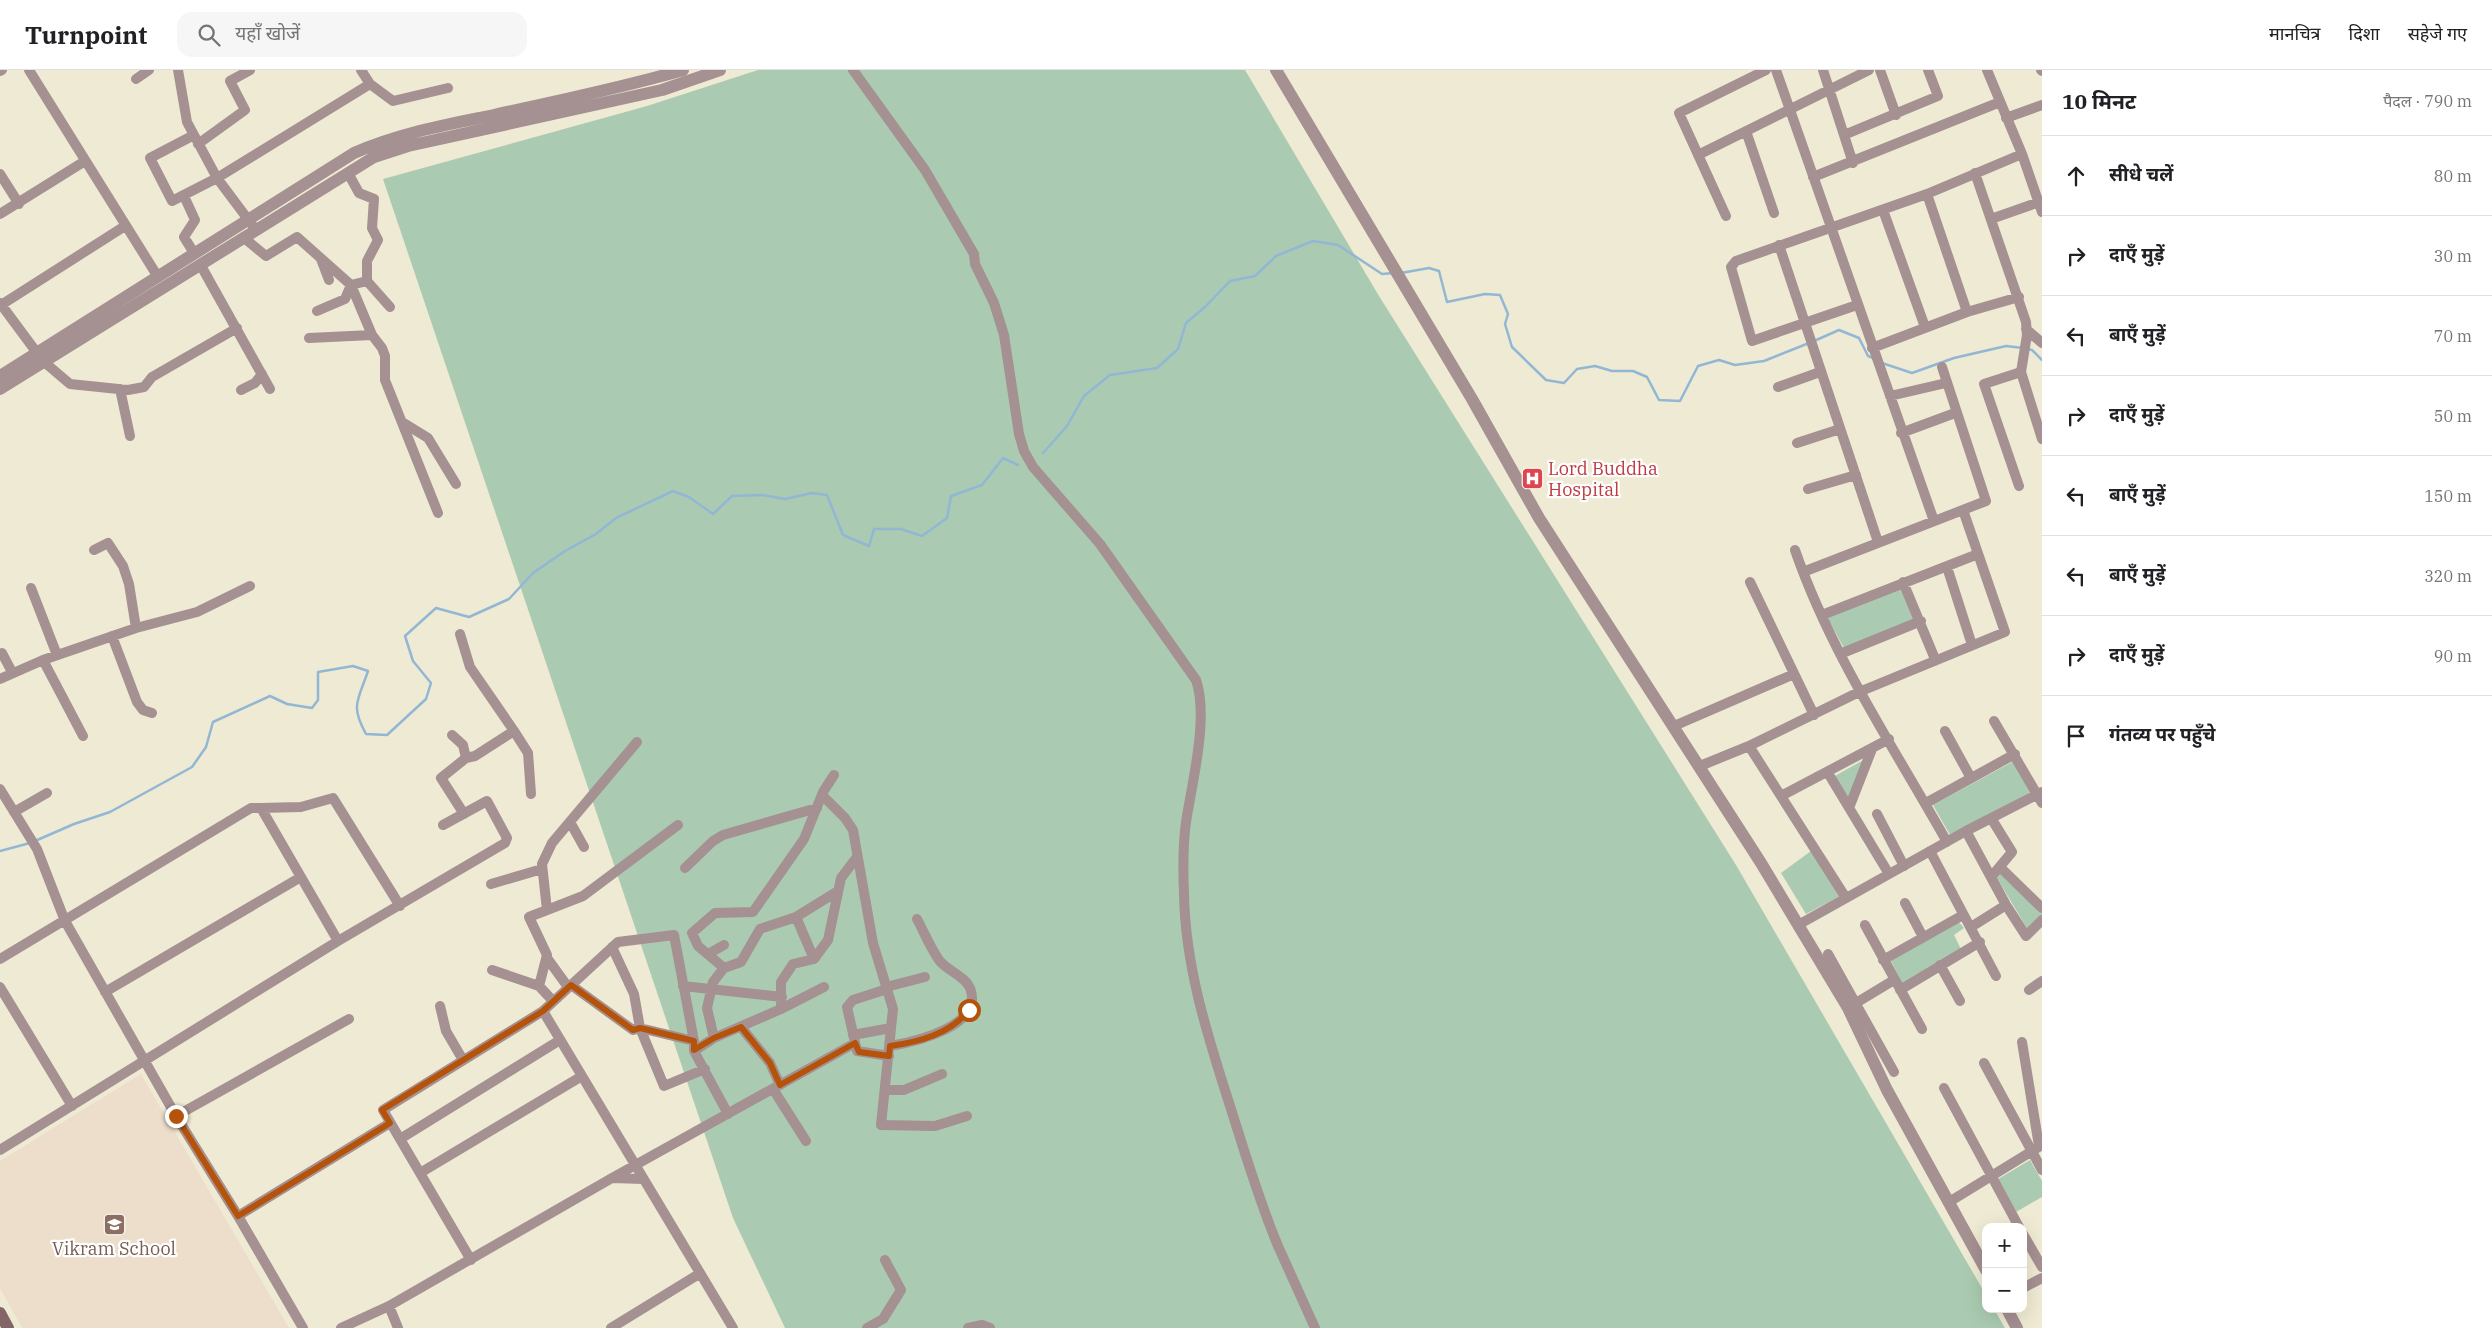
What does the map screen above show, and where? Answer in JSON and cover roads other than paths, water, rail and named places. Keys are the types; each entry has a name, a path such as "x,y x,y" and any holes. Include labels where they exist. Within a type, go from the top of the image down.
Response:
{"main road":[{"path":"0,1313 8,1328"}],"street":[{"path":"29,70 158,278"},
{"path":"136,79 149,70"},
{"path":"178,70 187,122 217,178 252,225"},
{"path":"250,70 230,82 245,110 196,140 150,158 172,201 217,178 370,84"},
{"path":"361,70 370,84 393,100 448,88"},
{"path":"0,389 40,357 158,278 197,258 244,238 252,225 354,153 379,142 421,130 602,92 683,70"},
{"path":"0,376 40,357 252,225 374,157 408,146 662,90 720,70"},
{"path":"853,70 925,170 974,254 975,264 994,303 1004,335 1019,434 1024,451 1039,474 1100,544 1162,633 1192,672 1200,692 1195,769 1186,824 1184,893 1187,936 1204,1028 1277,1244 1315,1328"},
{"path":"1276,70 1404,284 1558,549 1700,766 1798,925 1894,1072"},
{"path":"1726,216 1679,113 1766,70"},
{"path":"1776,70 1830,229 1890,396 1901,433 1934,521"},
{"path":"1823,70 1853,163"},
{"path":"1698,155 1869,70"},
{"path":"1880,70 1896,115"},
{"path":"1844,135 1938,96 1928,70"},
{"path":"1987,70 2041,205 1991,220"},
{"path":"1813,177 1853,163 2000,102"},
{"path":"2006,118 2042,105"},
{"path":"1746,131 1774,213"},
{"path":"1857,305 1807,328 1752,341 1732,266 1736,261 1927,194 2022,154"},
{"path":"0,214 19,204 85,161"},
{"path":"348,173 359,192 374,198 372,228 378,240 367,261 367,280 390,306"},
{"path":"1976,173 2019,297 2026,332 2021,372 2042,439"},
{"path":"0,174 19,204"},
{"path":"1927,194 1967,312"},
{"path":"184,196 194,220 184,237 270,388"},
{"path":"1883,210 1925,327"},
{"path":"125,226 1,304 40,357 70,384 120,389 144,387 152,377 237,328"},
{"path":"244,238 266,256 297,237 351,286 372,335 382,348 385,356 385,380 438,513"},
{"path":"1779,246 1878,542"},
{"path":"320,256 329,280"},
{"path":"317,311 345,299 351,286 367,280"},
{"path":"1873,350 1925,327 1967,312 2019,297"},
{"path":"2026,332 2042,343"},
{"path":"309,338 372,335"},
{"path":"1803,572 1986,501 1955,413 1942,367"},
{"path":"1778,387 1820,372"},
{"path":"2019,486 1984,384 2021,372"},
{"path":"241,390 255,383 262,374"},
{"path":"1890,396 1946,383"},
{"path":"120,389 130,436"},
{"path":"1901,433 1955,413"},
{"path":"402,422 428,438 456,484"},
{"path":"1797,443 1840,429"},
{"path":"1808,489 1856,474"},
{"path":"1700,766 1749,746 1859,692 1935,659 2005,632 1963,510"},
{"path":"94,550 108,543 123,566 129,584 136,628"},
{"path":"1795,550 1822,615 1859,692 1889,740 1947,842"},
{"path":"1822,615 1978,554"},
{"path":"1947,566 1972,645"},
{"path":"1750,582 1814,715"},
{"path":"1903,582 1921,621 1935,659"},
{"path":"0,679 12,672 43,660 112,636 192,614 250,586"},
{"path":"31,588 57,655"},
{"path":"1840,654 1921,621"},
{"path":"460,634 470,667 528,753 531,794"},
{"path":"112,636 137,702 143,710 152,713"},
{"path":"0,654 2,653 12,672"},
{"path":"43,660 83,736"},
{"path":"1674,726 1794,674"},
{"path":"1798,925 1966,831 2040,796 1994,721"},
{"path":"464,814 441,778 466,758 475,756 514,731"},
{"path":"1945,731 1971,778"},
{"path":"452,735 463,745 466,758"},
{"path":"1781,796 1889,740"},
{"path":"547,910 542,869 544,858 552,843 637,742"},
{"path":"1749,746 1846,898"},
{"path":"1849,808 1872,749"},
{"path":"1926,804 2015,754"},
{"path":"1828,773 1889,874"},
{"path":"471,1260 382,1110 543,1011 618,942 692,933 715,913 753,912 804,839 822,795 834,775"},
{"path":"0,789 37,849 65,921 176,1116 238,1216 303,1328"},
{"path":"14,812 48,794"},
{"path":"822,795 845,818 853,830 873,943 893,1009 881,1124 935,1126 967,1116"},
{"path":"0,959 251,808 301,807 333,798 400,906"},
{"path":"0,1150 338,941 505,843 507,838 487,801 443,825"},
{"path":"261,808 338,941"},
{"path":"685,868 713,842 723,836 816,808"},
{"path":"1877,814 1904,866"},
{"path":"1991,818 2012,852 1992,876"},
{"path":"570,822 584,847"},
{"path":"539,986 547,958 546,952 528,919 583,896 678,825"},
{"path":"1966,831 2006,905 2026,936 2042,920"},
{"path":"1930,851 1963,915 1980,942 1996,976"},
{"path":"780,1009 782,997 781,982 793,964 814,959 828,940 842,876 858,857"},
{"path":"2000,867 2042,908"},
{"path":"491,884 542,869"},
{"path":"105,992 301,877"},
{"path":"714,1038 707,1008 713,982 724,968 741,962 760,929 796,917 838,891"},
{"path":"1905,903 1923,937"},
{"path":"1971,927 2006,905"},
{"path":"1883,960 1963,915"},
{"path":"796,917 814,959"},
{"path":"916,919 939,959 962,978 970,988 971,1004 964,1016 941,1032 889,1051 859,1052 854,1039 848,1004 853,1000 887,988 925,977"},
{"path":"1865,925 1922,1029"},
{"path":"692,933 698,946 724,968"},
{"path":"674,935 694,1046 728,1114"},
{"path":"1900,990 1980,942"},
{"path":"708,954 724,945"},
{"path":"612,947 634,994 640,1028 664,1086 705,1069"},
{"path":"1828,954 1890,1095 1985,1268"},
{"path":"547,958 569,986 633,1030 640,1028 694,1046 741,1027 824,987"},
{"path":"1940,965 1960,1001"},
{"path":"492,970 539,986 553,1001"},
{"path":"1852,1005 1894,980"},
{"path":"2029,990 2042,981"},
{"path":"683,986 782,997"},
{"path":"0,987 72,1106"},
{"path":"440,1006 446,1032 464,1060"},
{"path":"543,1011 733,1328"},
{"path":"176,1116 349,1019"},
{"path":"741,1027 770,1063 776,1087 806,1141"},
{"path":"341,1328 389,1306 471,1260 612,1178 776,1087 854,1039 892,1028"},
{"path":"400,1139 560,1040"},
{"path":"2022,1042 2042,1170"},
{"path":"1984,1063 2038,1147"},
{"path":"885,1090 909,1088 942,1074"},
{"path":"420,1173 582,1076"},
{"path":"1944,1088 1990,1177 2017,1223"},
{"path":"238,1216 390,1123"},
{"path":"1949,1202 2038,1147"},
{"path":"612,1178 643,1179"},
{"path":"2027,1241 2042,1267"},
{"path":"867,1328 883,1319 901,1290 885,1260"},
{"path":"618,1326 700,1274"},
{"path":"2027,1286 2042,1278"},
{"path":"389,1306 398,1328"},
{"path":"2009,1313 2017,1328"},
{"path":"968,1328 982,1325 990,1328"}],"waterway":[{"path":"1043,453 1067,426 1084,396 1110,375 1157,368 1178,349 1186,323 1205,307 1230,281 1255,276 1276,256 1313,241 1338,245 1382,274 1393,273"},
{"path":"1401,273 1429,268 1439,271 1447,302 1485,294 1500,295 1508,314 1505,324 1512,347 1546,380 1564,383 1577,369 1595,366 1612,371 1633,371 1647,377 1659,400 1680,401 1698,366 1719,360 1735,365 1764,361 1809,343"},
{"path":"1814,341 1839,330 1859,338 1868,356 1873,358"},
{"path":"1882,363 1912,373 1954,358 2006,346 2023,348"},
{"path":"2028,349 2032,350 2042,360"},
{"path":"35,841 74,824 110,812 192,767 206,747 213,722 270,696 287,704 312,708 318,700 318,672 353,666 368,671 357,703 358,716 366,734 387,735 426,699 431,683 413,661 405,636 436,608 469,617 509,599 533,573 565,551 596,534 616,518 673,491 689,497 713,514 732,496 762,495 785,499 812,493 827,495 843,535 869,546 874,529 901,529 922,536 947,518 951,496 982,485 1003,458 1018,465"},
{"path":"0,851 30,843"}],"place":[{"name":"Lord Buddha Hospital","path":"1532,479"},
{"name":"Vikram School","path":"114,1224"}]}
